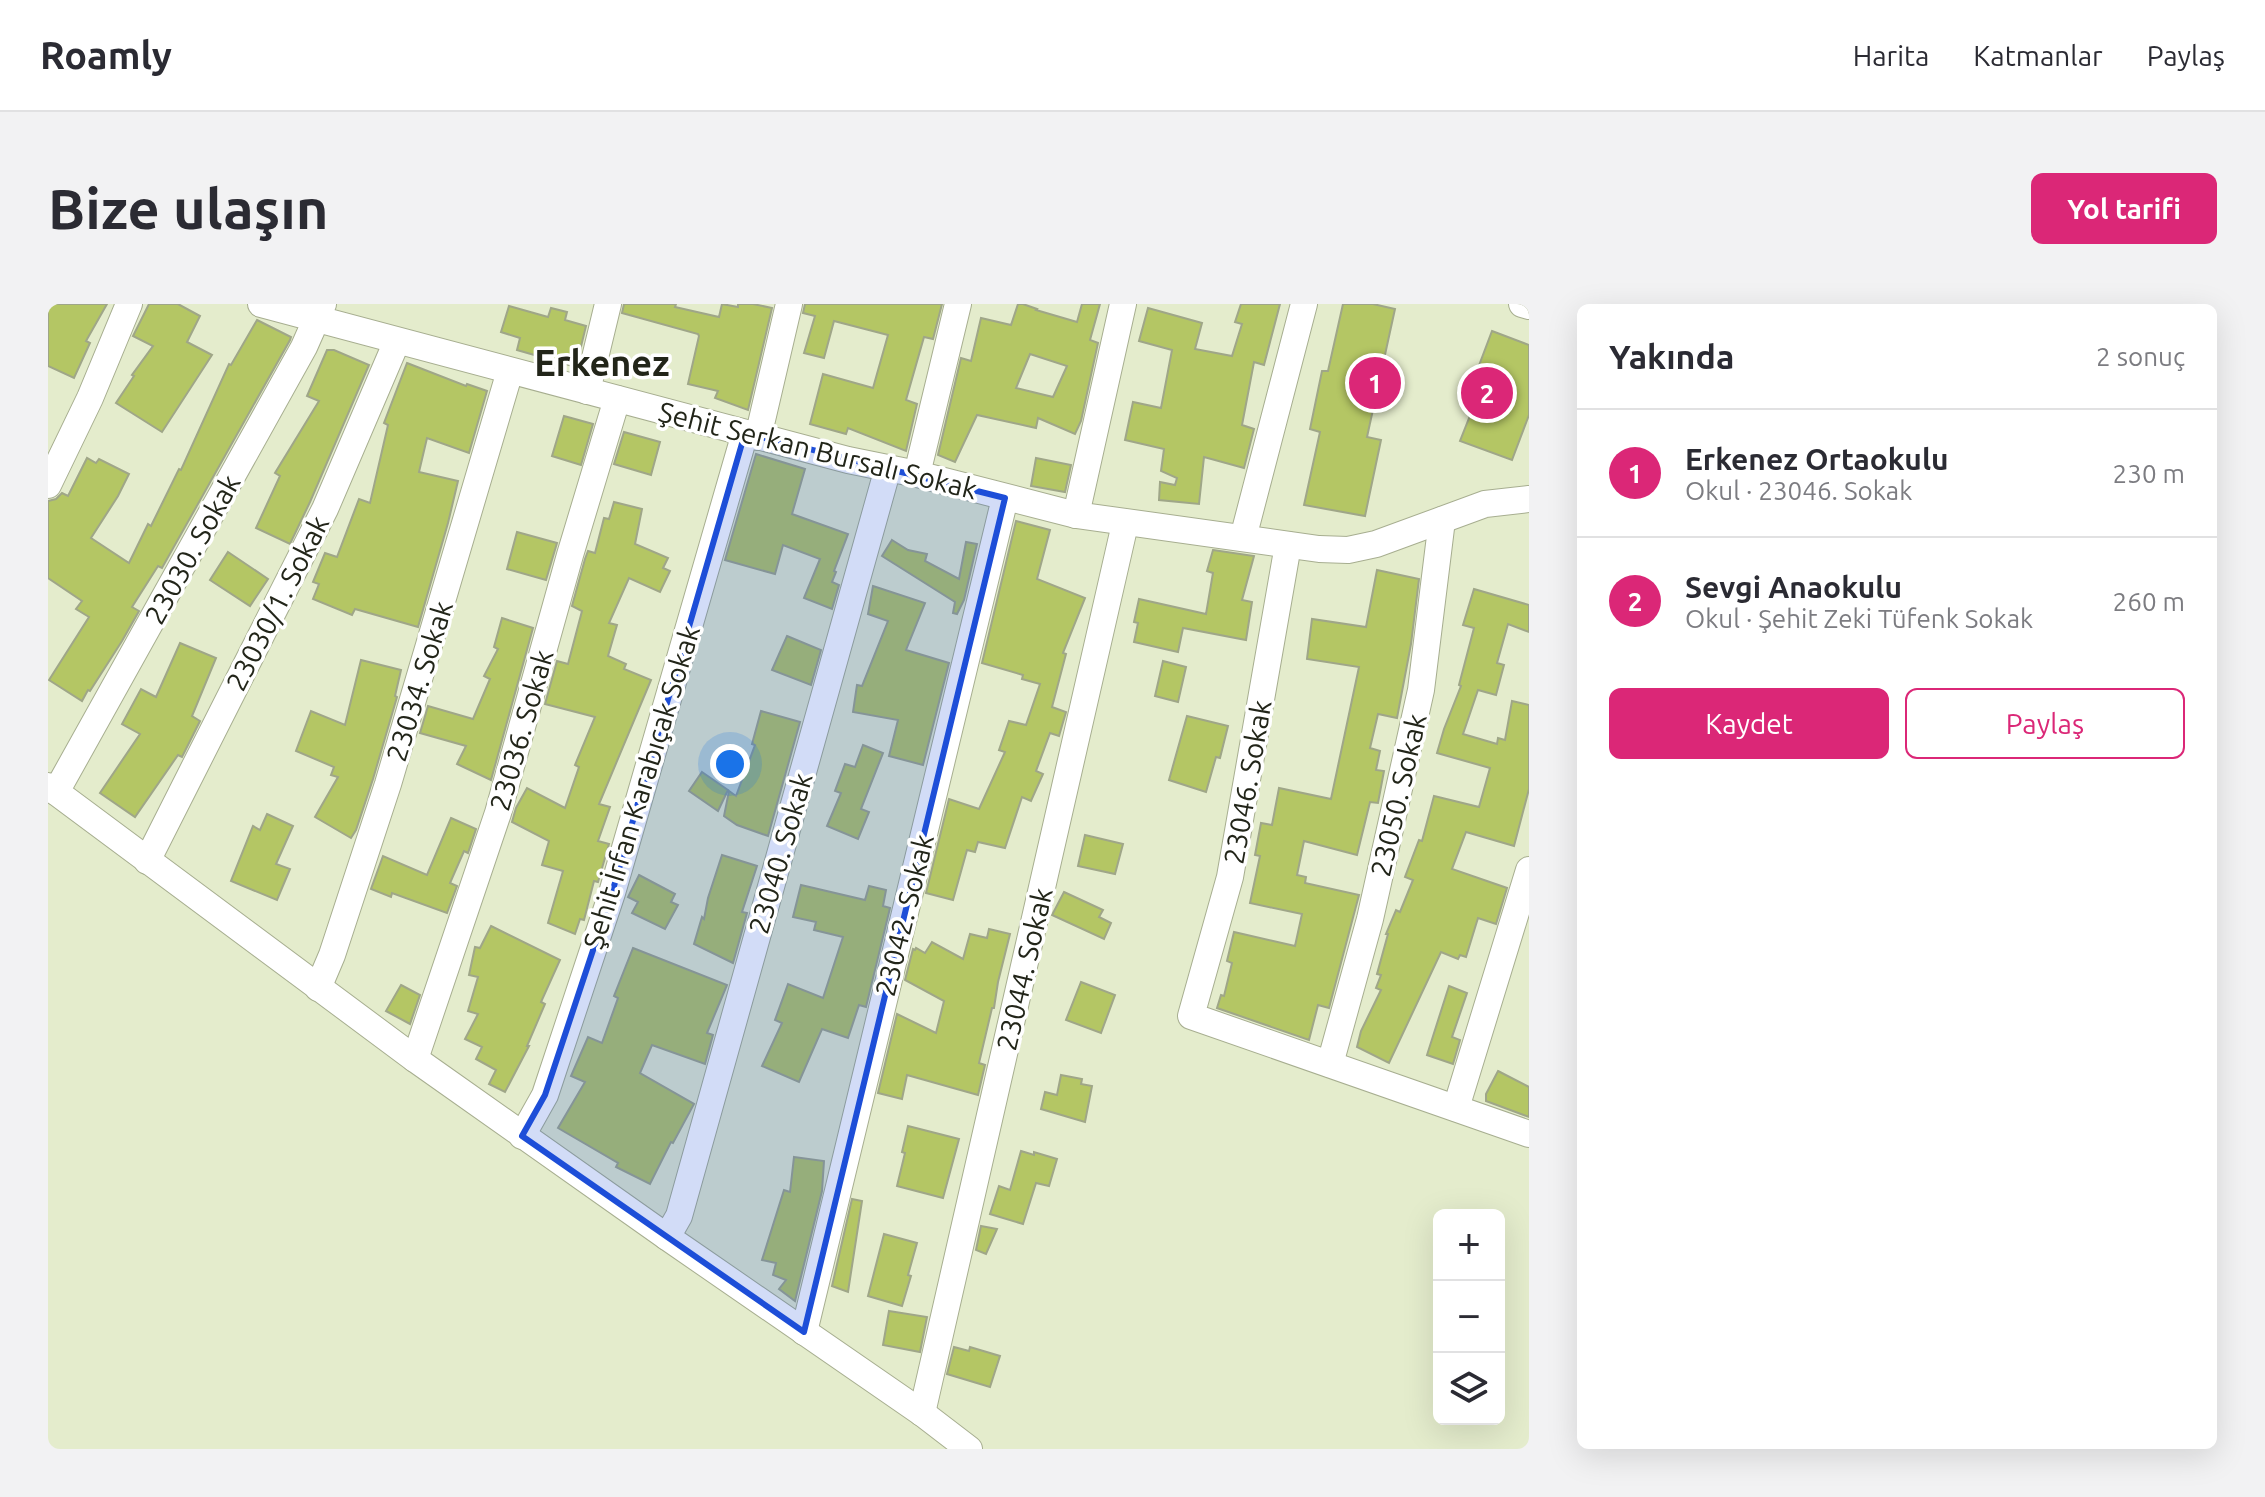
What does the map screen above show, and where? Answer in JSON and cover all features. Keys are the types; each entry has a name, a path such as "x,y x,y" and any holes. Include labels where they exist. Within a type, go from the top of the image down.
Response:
{"street":[{"path":"48,485 90,398 129,304"},
{"name":"Şehit Serkan Bursalı Sokak","path":"261,304 320,312 397,341 751,435 1076,515 1125,524 1348,550 1376,544 1485,504 1529,499"},
{"path":"587,391 608,304"},
{"name":"Şehit İrfan Karabıçak Sokak","path":"522,1136 545,1095 612,893 789,304"},
{"path":"917,474 958,304"},
{"path":"1076,515 1123,304"},
{"path":"1243,538 1304,304"},
{"path":"1522,304 1529,306"},
{"name":"23030. Sokak","path":"52,789 304,347 320,312"},
{"name":"23030/1. Sokak","path":"147,861 325,509 397,341"},
{"name":"23034. Sokak","path":"318,988 332,955 388,784 510,371"},
{"name":"23036. Sokak","path":"415,1059 498,813 617,399"},
{"name":"23040. Sokak","path":"667,1237 679,1216 888,468"},
{"name":"23042. Sokak","path":"804,1332 1005,498"},
{"name":"23050. Sokak","path":"1330,1064 1370,919 1421,690 1442,520"},
{"name":"23044. Sokak","path":"922,1413 1125,524"},
{"name":"23046. Sokak","path":"1288,545 1230,877 1191,1016 1330,1064"},
{"path":"52,789 415,1059 969,1449"},
{"path":"1456,1108 1529,870"},
{"path":"1330,1064 1529,1134"}],"highlighted area":[{"path":"745,433 1005,498 804,1332 522,1136 545,1095 612,893"}],"building":[{"path":"48,304 107,304 86,341 90,343 74,378 48,366"},
{"path":"149,304 178,304 200,316 187,342 212,355 162,432 116,403 153,346 133,336"},
{"path":"624,304 676,304 675,307 719,317 722,304 738,307 738,304 753,304 772,308 748,410 715,398 718,391 688,384 698,334 622,313"},
{"path":"805,304 942,304 933,339 924,337 906,400 917,404 906,451 848,428 846,434 810,424 823,374 873,388 888,335 834,321 824,358 804,353 815,316 803,313"},
{"path":"1018,304 1077,322 1082,304 1100,304 1090,340 1098,343 1081,421 1075,434 1038,418 1036,428 977,415 955,462 938,455 961,358 971,361 981,318 1011,325","holes":["1030,354 1067,366 1053,397 1016,388"]},
{"path":"1241,304 1280,304 1264,365 1254,362 1242,425 1254,429 1244,468 1204,457 1199,504 1159,500 1160,482 1175,485 1177,478 1161,471 1164,449 1125,440 1133,402 1161,408 1172,350 1139,341 1148,308 1202,323 1195,349 1232,356 1242,324 1235,322"},
{"path":"1343,304 1373,304 1395,309 1367,437 1381,440 1365,516 1304,505 1320,432 1310,429 1322,371 1328,371"},
{"path":"509,306 548,317 551,308 567,312 565,320 586,326 576,367 517,350 520,338 501,332"},
{"path":"257,320 291,337 290,340 162,568 158,566 132,607 139,611 122,641 82,701 49,680 89,617 76,609 82,601 48,578 48,501 62,493 68,496 87,458 96,463 99,459 129,474 91,538 129,563 148,524 151,526 181,470 229,364"},
{"path":"1492,331 1529,345 1529,415 1512,460 1460,441 1475,403 1466,400"},
{"path":"327,350 369,365 290,544 256,528 280,476 275,473 319,401 307,396"},
{"path":"407,363 487,391 469,453 427,438 419,472 458,481 418,627 355,609 352,615 313,599 319,584 313,582 325,553 337,557 359,499 370,503 388,425 384,423"},
{"path":"564,416 593,424 581,465 552,456"},
{"path":"624,432 660,442 651,475 614,464"},
{"path":"756,454 805,469 792,514 848,534 834,571 832,582 839,585 832,609 804,598 820,559 783,545 775,574 725,560"},
{"path":"1036,458 1071,465 1065,492 1031,486"},
{"path":"614,502 642,509 635,544 668,558 663,568 670,571 660,592 629,578 609,623 617,625 608,656 626,664 624,669 651,680 599,804 610,807 598,841 609,844 598,882 594,881 584,920 580,919 575,934 548,923 563,871 542,865 549,841 512,822 527,788 565,808 579,767 575,765 595,717 545,704 557,661 568,664 582,611 572,606 585,559 588,551 595,553 604,518 609,519"},
{"path":"1016,521 1050,530 1037,579 1085,598 1063,653 1066,654 1052,707 1066,712 1059,736 1050,733 1036,771 1043,774 1031,801 1022,797 1005,848 978,842 975,852 967,850 953,900 926,893 949,799 979,809 1005,752 999,750 1009,721 1026,725 1040,684 1022,679 1023,675 982,663"},
{"path":"517,532 557,543 546,580 507,569"},
{"path":"892,540 908,550 927,554 925,561 959,579 966,542 977,544 964,600 957,614 953,613 955,602 882,556"},
{"path":"1213,550 1254,556 1242,600 1252,602 1246,640 1183,628 1178,652 1134,642 1139,599 1206,614 1213,573 1207,571"},
{"path":"228,552 268,579 250,606 210,580"},
{"path":"1377,570 1419,579 1411,644 1397,718 1378,714 1370,748 1380,751 1376,770 1384,771 1378,803 1370,802 1357,855 1304,841 1297,875 1306,877 1305,883 1359,895 1329,1008 1318,1005 1309,1040 1217,1008 1221,995 1224,996 1232,963 1227,961 1234,932 1295,946 1302,914 1250,903 1260,856 1255,855 1261,823 1272,825 1279,788 1331,799 1359,667 1307,659 1312,619 1366,627"},
{"path":"873,586 925,603 906,650 949,663 923,765 889,756 898,720 853,712 857,685 862,686 888,621 868,614"},
{"path":"1474,589 1529,605 1529,632 1508,624 1497,663 1504,665 1496,695 1478,690 1463,734 1497,744 1498,738 1505,740 1512,701 1529,705 1529,789 1514,846 1466,832 1452,869 1507,888 1496,924 1478,918 1466,957 1460,955 1458,959 1441,952 1389,1063 1357,1047 1361,1031 1381,990 1376,988 1381,975 1377,974 1386,934 1396,910 1400,912 1413,880 1405,877 1419,840 1422,841 1434,796 1479,807 1490,768 1437,753 1461,686 1474,628 1463,625"},
{"path":"502,618 533,628 491,780 457,764 466,746 420,733 428,706 473,719 490,679 484,676 498,649 494,647"},
{"path":"787,636 821,650 811,685 772,670"},
{"path":"180,643 216,658 192,716 200,721 182,757 178,755 135,817 100,793 140,734 122,724 141,689 156,697"},
{"path":"361,660 401,670 397,697 373,779 351,838 315,817 338,777 331,775 334,767 296,751 311,711 345,725"},
{"path":"1163,661 1186,667 1178,702 1155,696"},
{"path":"761,711 800,722 768,836 737,825 724,816 729,791 736,796 755,745 752,744"},
{"path":"1187,716 1228,726 1220,758 1216,757 1206,792 1169,780"},
{"path":"863,745 883,753 861,809 869,812 858,839 827,826 841,793 835,791 845,764 855,767"},
{"path":"702,772 728,790 718,811 689,791"},
{"path":"267,814 293,826 276,864 290,869 277,900 231,881 253,826 260,830"},
{"path":"451,818 476,829 468,853 464,851 450,883 457,886 447,913 392,893 391,897 371,889 383,856 427,875"},
{"path":"1085,835 1123,844 1115,874 1078,866"},
{"path":"722,855 757,866 742,912 747,913 733,963 694,944"},
{"path":"639,875 675,894 671,902 678,905 665,929 632,913 638,902 628,897"},
{"path":"801,885 865,900 869,886 886,890 883,906 890,908 866,1007 859,1005 848,1038 822,1029 799,1082 762,1066 782,1023 775,1020 788,984 823,998 843,937 814,930 816,922 793,917"},
{"path":"1064,892 1103,910 1099,917 1111,923 1104,939 1052,915"},
{"path":"491,926 560,960 541,1002 545,1004 529,1046 505,1092 489,1084 496,1070 476,1059 482,1047 465,1039 478,1014 468,1011 478,977 469,975 475,947 480,948"},
{"path":"989,929 1010,934 979,1063 985,1065 978,1095 907,1075 902,1099 878,1093 897,1014 936,1033 944,1001 905,980 913,949 925,953 932,942 963,959 970,934 987,938"},
{"path":"633,948 727,985 707,1033 713,1035 705,1064 652,1045 640,1073 694,1104 650,1184 616,1167 618,1163 558,1128 585,1082 571,1076 588,1037 602,1043 618,998 614,996"},
{"path":"1081,982 1115,995 1101,1033 1066,1020"},
{"path":"401,985 420,995 410,1024 386,1011"},
{"path":"1449,986 1467,993 1452,1037 1460,1040 1453,1064 1427,1055"},
{"path":"1498,1071 1529,1087 1529,1117 1486,1101 1486,1094"},
{"path":"1061,1075 1082,1079 1081,1084 1092,1086 1085,1122 1041,1109 1045,1092 1057,1095"},
{"path":"908,1126 959,1139 943,1198 897,1186"},
{"path":"1021,1151 1057,1159 1049,1186 1036,1183 1023,1224 990,1214 999,1186 1010,1190"},
{"path":"794,1157 824,1161 822,1191 795,1301 779,1289 786,1280 773,1275 776,1263 762,1260 784,1190 790,1192"},
{"path":"852,1199 862,1201 848,1292 832,1286"},
{"path":"981,1226 997,1229 986,1254 976,1250"},
{"path":"884,1234 917,1243 902,1306 868,1296"},
{"path":"889,1311 927,1317 920,1352 883,1345"},
{"path":"954,1347 969,1351 970,1347 1000,1356 990,1387 947,1374"}],"place":[{"name":"Erkenez Ortaokulu","path":"1375,383"},
{"name":"Sevgi Anaokulu","path":"1487,393"}],"district":[{"name":"Erkenez","path":"602,362"}]}
